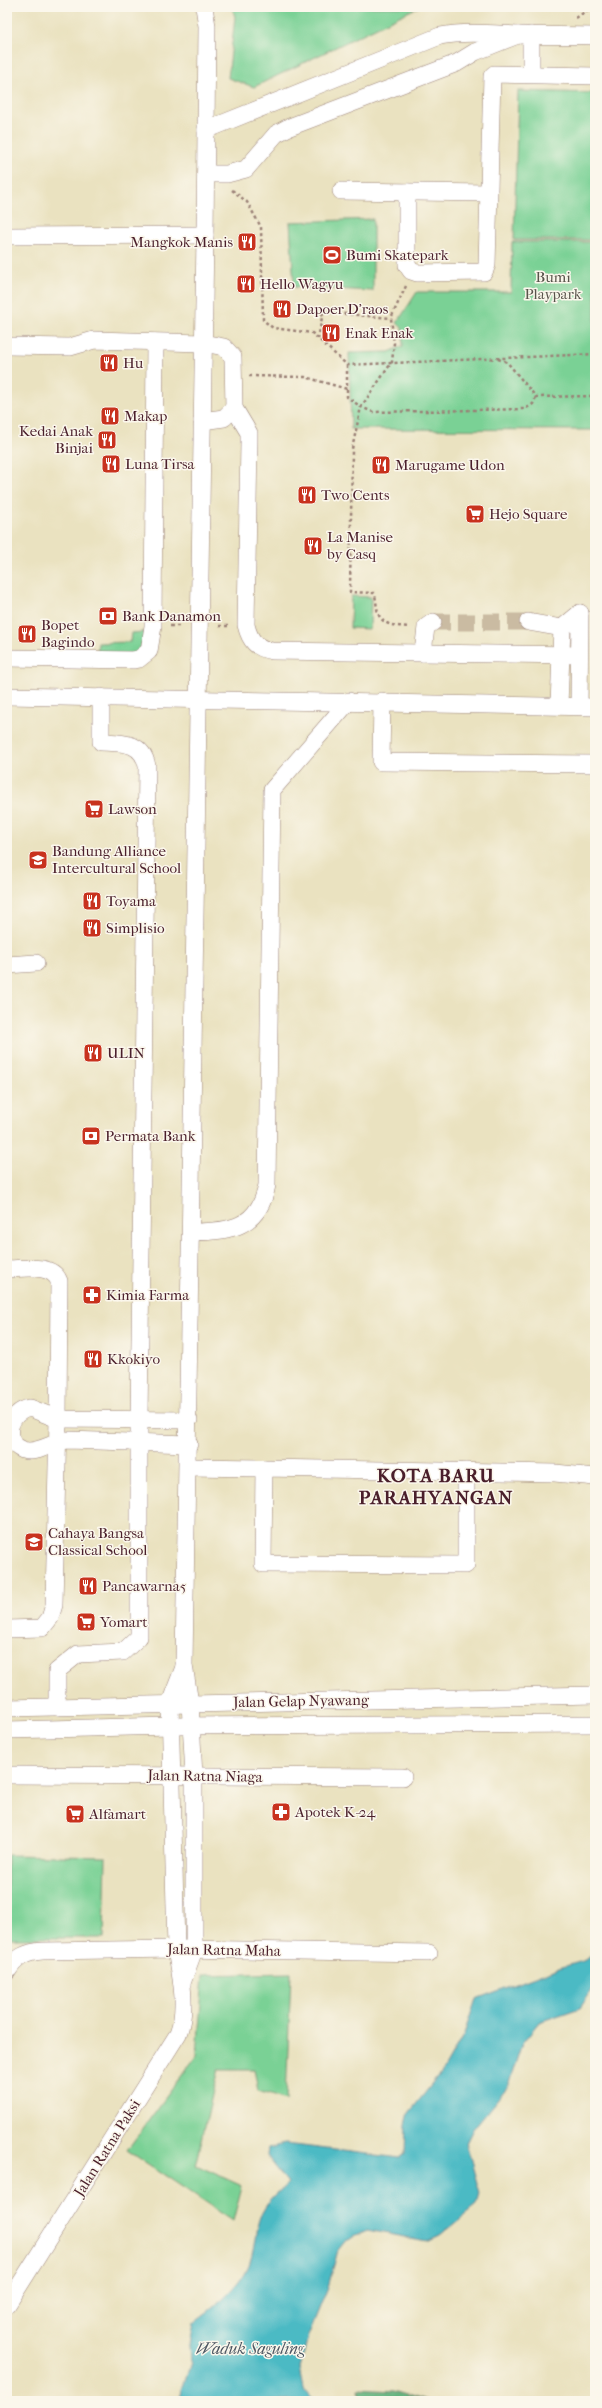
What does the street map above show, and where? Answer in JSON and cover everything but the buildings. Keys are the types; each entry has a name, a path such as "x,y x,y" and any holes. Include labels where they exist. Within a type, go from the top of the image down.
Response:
{"street":[{"path":"182,1983 194,1950 194,1776 190,1703 184,1665 189,1467 206,174 207,26 204,7"},
{"path":"206,130 440,36 456,33 491,32 525,35 595,36"},
{"path":"525,35 531,74"},
{"path":"206,174 227,174 246,169 276,134 287,128 457,63 474,52 525,35"},
{"path":"407,192 407,265 414,272 484,272 487,265 492,76 494,74 531,74 595,76"},
{"path":"341,191 488,193"},
{"path":"7,236 205,235"},
{"path":"7,346 70,347 94,340 203,343 224,347 231,353 233,357 234,408 249,433 250,442 246,626 249,640 260,649 272,651 579,655"},
{"path":"7,658 133,660 139,659 149,651 153,626 155,342"},
{"path":"202,421 224,418 234,408"},
{"path":"7,696 382,701 587,706 579,655 580,613 562,628 559,705"},
{"path":"528,622 562,628"},
{"path":"423,653 430,625"},
{"path":"57,1707 57,1671 78,1654 124,1652 139,1637 139,1420 147,766 143,755 132,744 101,742 101,697"},
{"path":"192,1232 222,1231 242,1225 256,1212 266,1195 268,1185 272,790 349,701"},
{"path":"382,701 381,762 595,764"},
{"path":"7,965 36,964"},
{"path":"7,1269 50,1269 56,1274 59,1281 58,1441 54,1605 50,1618 42,1628 7,1629"},
{"path":"189,1420 58,1419 38,1409 23,1409 13,1416 9,1428 12,1441 23,1450 38,1449 58,1441 189,1444"},
{"path":"189,1467 555,1473 595,1477"},
{"path":"264,1468 263,1564 466,1565 466,1471"},
{"path":"182,1983 176,1949 173,1775 170,1703 184,1665"},
{"name":"Jalan Gelap Nyawang","path":"7,1708 170,1703 595,1695"},
{"name":"Jalan Gelap Nyawang","path":"7,1730 171,1726 595,1724"},
{"name":"Jalan Ratna Niaga","path":"7,1775 403,1777"},
{"name":"Jalan Ratna Maha","path":"7,1972 20,1956 29,1952 43,1950 176,1949 428,1953"},
{"name":"Jalan Ratna Paksi","path":"7,2305 178,2034 183,2023 182,1983"}],"path":[{"path":"232,190 247,202 261,227 263,320 273,328 302,330 312,333 347,365 595,354"},
{"path":"414,272 391,318 394,343 392,362 361,407 352,449 350,592 375,594 377,610 384,622 393,626 430,625"},
{"path":"318,339 323,312 391,318"},
{"path":"496,358 507,362 536,397"},
{"path":"347,365 347,397 361,407 373,412 525,409 533,404 536,397"},
{"path":"234,376 305,377 347,389"},
{"path":"536,397 595,396"}],"green space":[{"path":"232,7 418,7 254,87 228,78 235,17"},
{"path":"518,91 595,93 595,240 514,240"},
{"name":"Bumi Skatepark","path":"373,219 373,291 294,287 290,222"},
{"name":"Bumi Playpark","path":"512,242 595,242 595,430 351,429 349,353 389,352 403,346 402,328 397,323 417,292 511,292"},
{"path":"351,596 371,597 370,629 350,628"},
{"path":"145,632 140,654 97,657 98,643 130,642 131,633"},
{"path":"7,1855 106,1857 104,1938 7,1938"},
{"path":"291,1973 286,2100 258,2091 254,2069 218,2069 196,2165 242,2186 233,2221 127,2150 197,2055 203,1975"},
{"path":"359,2389 393,2391 426,2401 362,2401"}],"water":[{"name":"Waduk Saguling","path":"595,1954 595,1986 580,2008 539,2022 522,2043 508,2086 473,2129 466,2143 480,2194 477,2205 440,2235 427,2241 367,2230 346,2240 338,2250 328,2287 308,2336 300,2368 304,2388 315,2401 179,2401 191,2362 190,2346 194,2322 222,2300 235,2287 245,2273 252,2256 257,2229 262,2213 268,2202 288,2183 267,2156 268,2148 286,2144 400,2158 405,2154 406,2124 409,2113 444,2069 464,2034 476,1999 559,1968 583,1961"}],"tunnel":[{"path":"433,622 528,622"}],"place":[{"name":"Mangkok Manis","path":"247,242"},
{"name":"Bumi Skatepark","path":"332,255"},
{"name":"Hello Wagyu","path":"246,284"},
{"name":"Dapoer D'raos","path":"282,309"},
{"name":"Enak Enak","path":"331,333"},
{"name":"Hu","path":"109,363"},
{"name":"Makap","path":"110,416"},
{"name":"Kedai Anak Binjai","path":"107,440"},
{"name":"Luna Tirsa","path":"111,464"},
{"name":"Marugame Udon","path":"381,465"},
{"name":"Two Cents","path":"307,495"},
{"name":"Hejo Square","path":"475,514"},
{"name":"La Manise by Casq","path":"313,546"},
{"name":"Bank Danamon","path":"108,616"},
{"name":"Bopet Bagindo","path":"27,634"},
{"name":"Lawson","path":"94,809"},
{"name":"Bandung Alliance Intercultural School","path":"38,860"},
{"name":"Toyama","path":"92,901"},
{"name":"Simplisio","path":"92,928"},
{"name":"ULIN","path":"93,1053"},
{"name":"Permata Bank","path":"91,1136"},
{"name":"Kimia Farma","path":"92,1295"},
{"name":"Kkokiyo","path":"93,1359"},
{"name":"Cahaya Bangsa Classical School","path":"34,1542"},
{"name":"Pancawarna5","path":"88,1586"},
{"name":"Yomart","path":"86,1622"},
{"name":"Apotek K-24","path":"281,1812"},
{"name":"Alfamart","path":"75,1814"}],"district":[{"name":"KOTA BARU PARAHYANGAN","path":"436,1487"}]}
